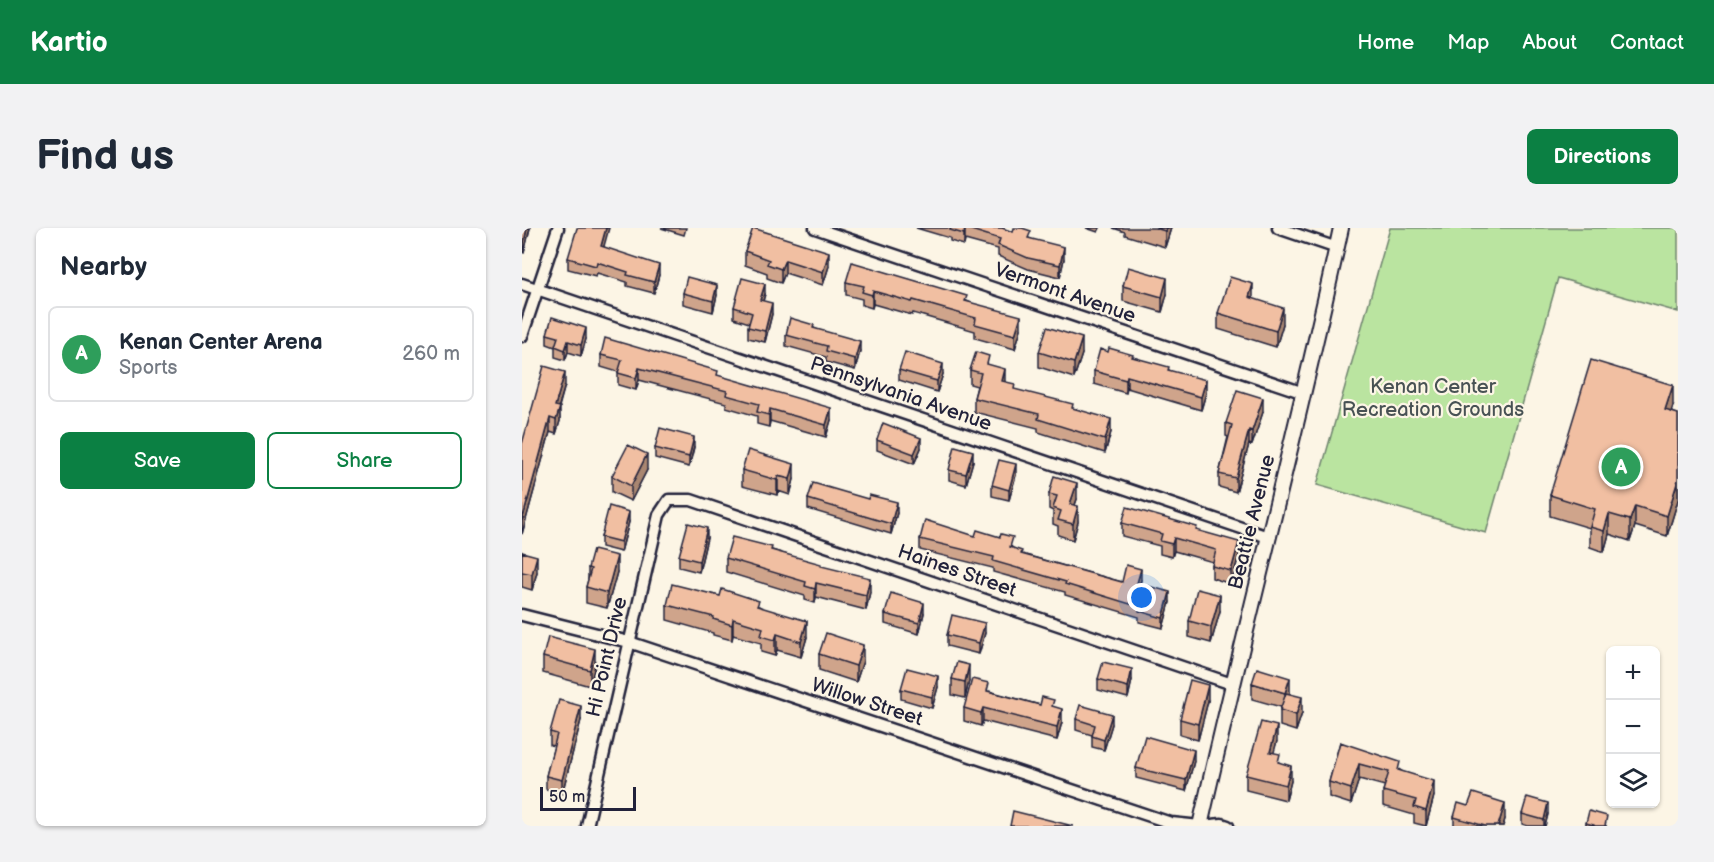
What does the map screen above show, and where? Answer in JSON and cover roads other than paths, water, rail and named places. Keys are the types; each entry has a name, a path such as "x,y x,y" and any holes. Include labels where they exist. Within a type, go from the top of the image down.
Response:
{"street":[{"path":"522,336 558,228"},
{"name":"Vermont Avenue","path":"814,228 1304,393"},
{"path":"1278,228 1337,248"},
{"name":"Beattie Avenue","path":"1200,826 1232,684 1304,393 1341,228"},
{"name":"Pennsylvania Avenue","path":"522,284 1268,537"},
{"name":"Hi Point Drive","path":"587,826 659,514 669,500"},
{"name":"Haines Street","path":"669,500 691,500 1232,684"},
{"name":"Willow Street","path":"522,615 629,642 1171,823 1228,826"}],"place":[{"name":"Kenan Center Arena","path":"1621,467"}],"park label":[{"name":"Kenan Center Recreation Grounds","path":"1433,398"}]}
